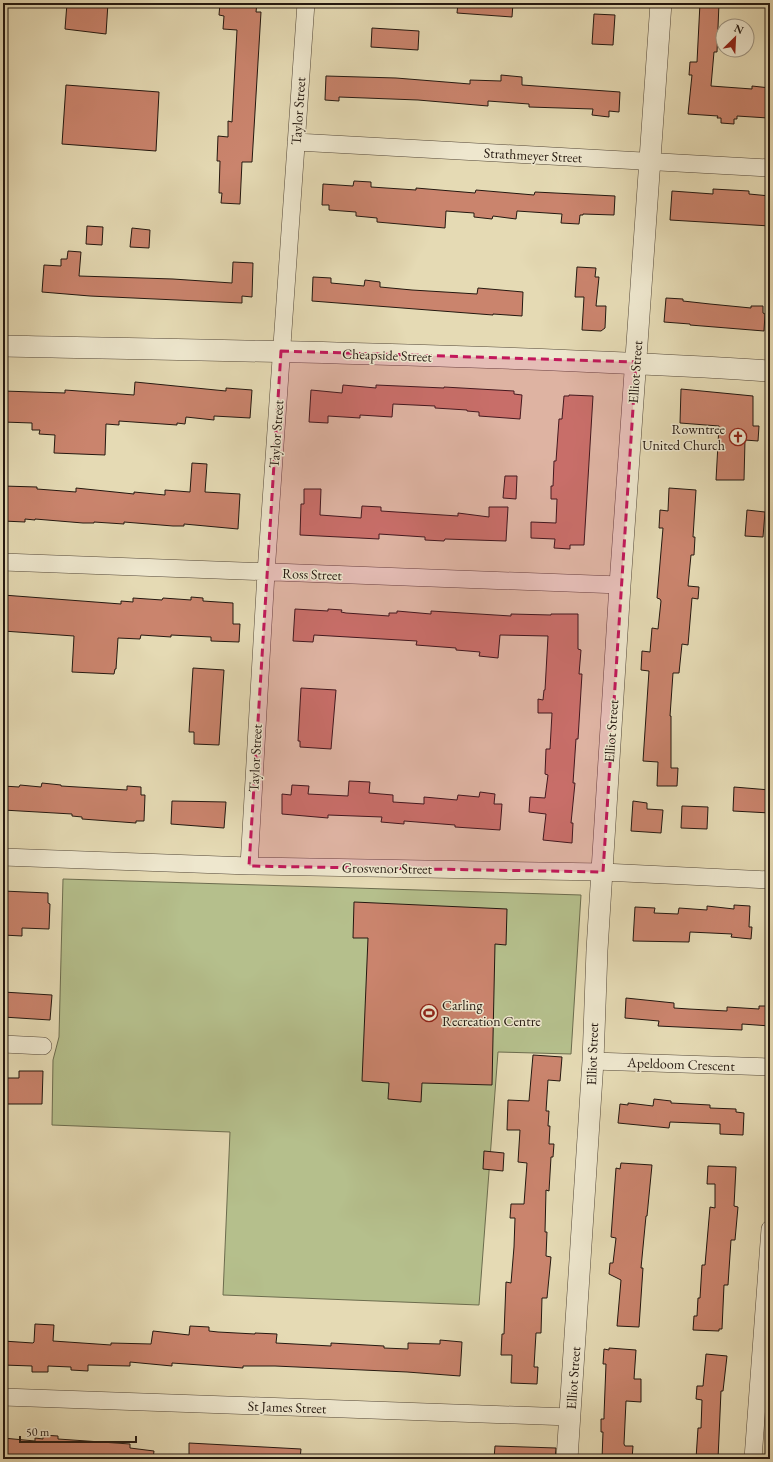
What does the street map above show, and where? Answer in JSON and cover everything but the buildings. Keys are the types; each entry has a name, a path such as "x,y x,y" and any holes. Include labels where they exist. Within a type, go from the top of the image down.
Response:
{"street":[{"name":"Taylor Street","path":"249,866 266,573 306,3"},
{"name":"Elliot Street","path":"567,1459 593,1061 597,950 620,585 661,3"},
{"name":"Strathmeyer Street","path":"296,142 770,168"},
{"name":"Cheapside Street","path":"3,346 281,351 636,362 770,370"},
{"name":"Ross Street","path":"3,562 620,585"},
{"name":"Grosvenor Street","path":"3,857 249,866 603,872 770,880"},
{"path":"3,1044 43,1046"},
{"name":"Apeldoom Crescent","path":"593,1061 770,1067"},
{"path":"753,1459 770,1229"},
{"name":"St James Street","path":"3,1397 570,1417"}],"highlighted area":[{"path":"281,351 636,362 603,872 249,866"}],"green space":[{"path":"63,879 581,895 571,1054 498,1052 479,1305 223,1295 230,1132 52,1125 53,1060 59,1037"}],"place":[{"name":"Rowntree United Church","path":"738,437"},
{"name":"Carling Recreation Centre","path":"429,1013"}]}
